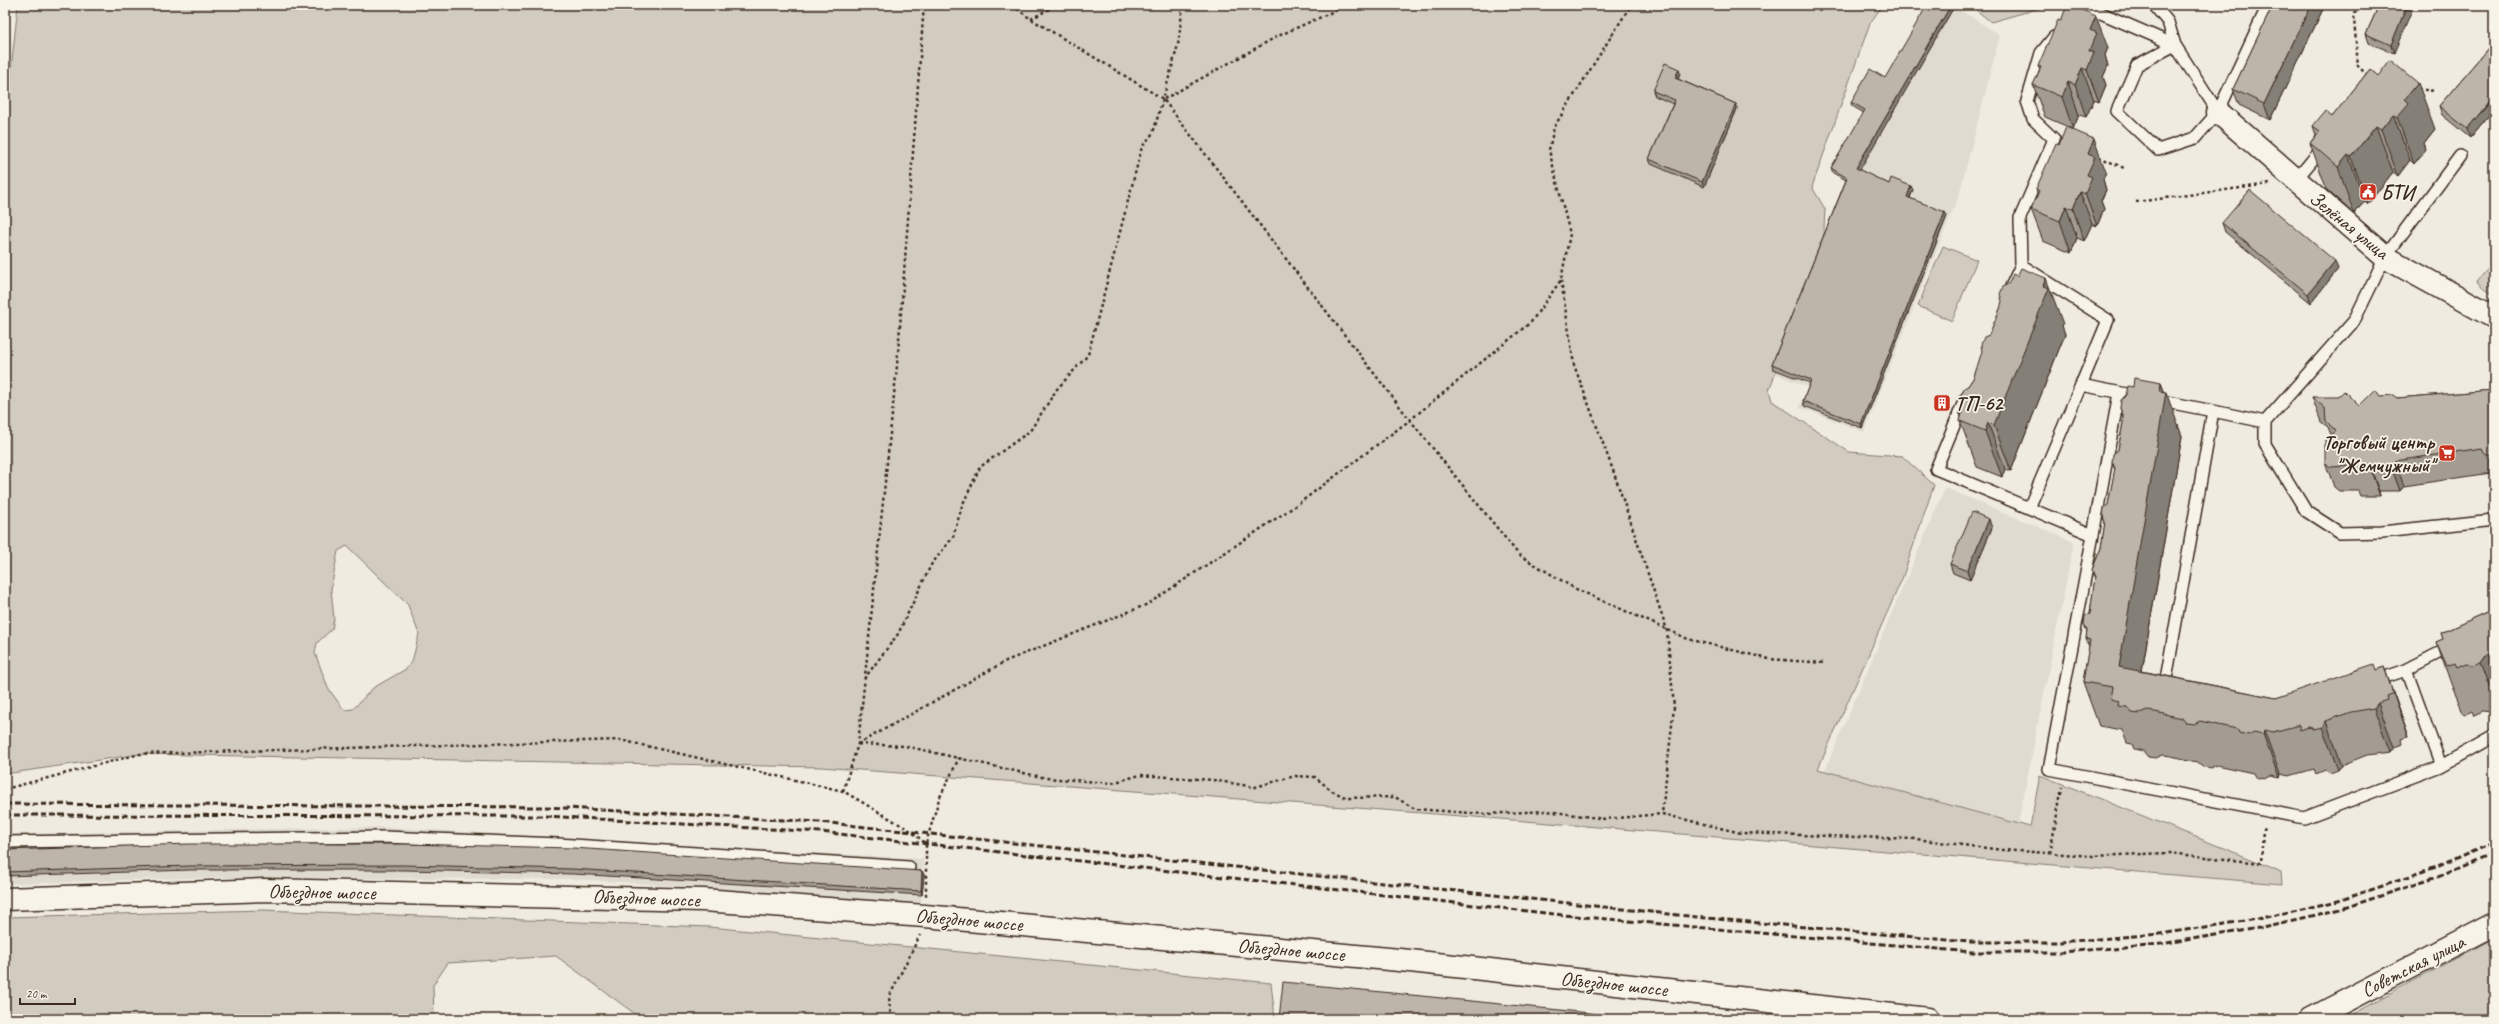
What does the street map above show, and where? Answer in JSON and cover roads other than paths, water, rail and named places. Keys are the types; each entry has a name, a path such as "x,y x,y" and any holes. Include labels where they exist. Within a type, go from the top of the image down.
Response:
{"main road":[{"name":"Зелёная улица","path":"2218,112 2295,181 2385,257 2494,317"},
{"name":"Объездное шоссе","path":"5,898 273,890 703,900 926,916 1410,960 1928,1019"},
{"name":"Советская улица","path":"2311,1019 2494,924"}],"lane":[{"path":"2154,5 2168,22 2175,45 2218,112"},
{"path":"2175,45 2137,65 2117,111 2158,150 2195,138 2218,112 2268,5"},
{"path":"2006,301 2021,265 2020,218 2054,139 2033,119 2027,101 2041,53 2076,12 2101,13 2175,45"},
{"path":"2295,181 2330,138"},
{"path":"2460,156 2385,257 2354,321 2266,422 2265,444 2306,511 2340,533 2382,532 2494,520"},
{"path":"2021,265 2108,320 2030,508"},
{"path":"2081,385 2266,422"},
{"path":"1969,389 1936,469 2093,535"},
{"path":"2119,393 2049,769 2274,811 2304,818 2441,766 2494,736"},
{"path":"2180,688 2165,685 2213,411"},
{"path":"2362,686 2406,670 2460,642"},
{"path":"2406,670 2441,766"},
{"path":"5,842 384,837 558,844 909,867"}],"railway":[{"path":"5,804 547,807 820,822 1706,918 1969,942 2060,942 2160,934 2257,919 2338,901 2436,868 2494,842"},
{"path":"5,815 545,816 821,832 1563,915 1971,952 2063,952 2161,944 2259,928 2341,909 2438,877 2494,852"}],"place":[{"name":"БТИ","path":"2368,192"},
{"name":"ТП-62","path":"1942,403"},
{"name":"Торговый центр \"Жемчужный\"","path":"2447,453"}]}
